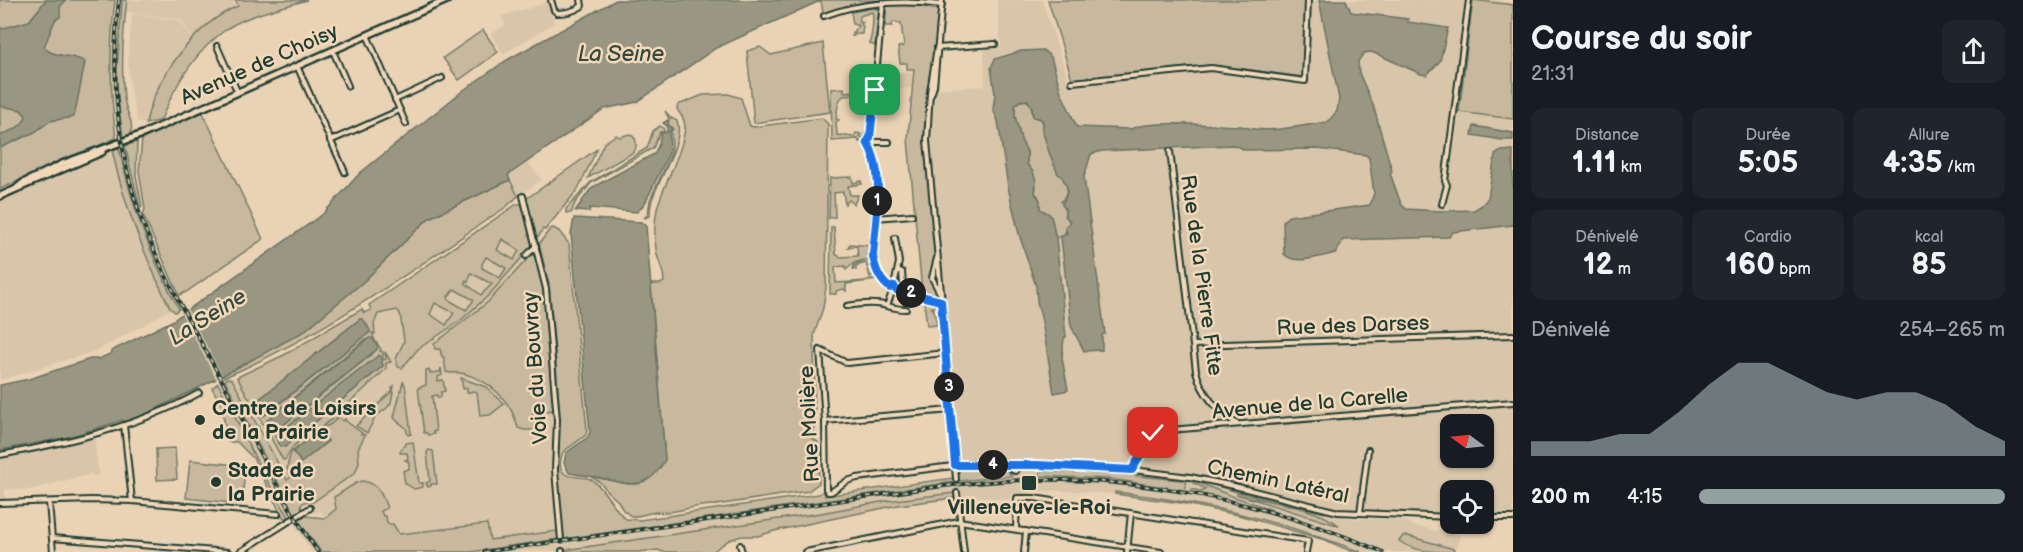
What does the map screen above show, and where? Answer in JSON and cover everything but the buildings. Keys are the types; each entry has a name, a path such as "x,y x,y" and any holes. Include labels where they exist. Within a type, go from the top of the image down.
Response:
{"main road":[{"name":"Avenue de Choisy","path":"0,196 62,164 117,144 447,0"}],"street":[{"path":"551,0 554,10 562,13 578,10 582,6 581,0"},
{"path":"824,16 883,2 903,0 942,3 934,86 930,95 927,141 951,410 953,466 956,479"},
{"path":"1072,82 1211,68 1303,81 1306,77 1308,0"},
{"path":"1442,204 1447,185 1445,181 1469,0"},
{"path":"883,2 870,138 867,142 871,147 878,180 873,256 881,280 893,289 941,301"},
{"path":"366,35 406,124"},
{"path":"936,51 995,44"},
{"path":"217,46 237,91"},
{"path":"332,50 348,86"},
{"path":"297,66 345,172"},
{"path":"395,100 442,78"},
{"path":"330,141 400,110"},
{"path":"870,138 875,142 889,142"},
{"path":"871,147 875,142"},
{"name":"Rue de la Pierre Fitte","path":"1170,151 1198,380 1207,397 1226,416 1238,424"},
{"name":"Voie du Bouvray","path":"523,196 537,246 547,301 557,420 555,470 561,540"},
{"path":"876,218 912,215"},
{"path":"887,306 898,271 899,262 895,238"},
{"path":"526,256 537,246"},
{"path":"938,257 932,278 941,295"},
{"path":"898,271 902,272 903,285"},
{"path":"847,306 862,304 906,309"},
{"name":"Rue des Darses","path":"1194,345 1513,335"},
{"name":"Rue Molière","path":"831,492 825,489 825,421 820,350 847,363 946,353"},
{"path":"0,455 61,444 124,425 188,400 199,393"},
{"name":"Avenue de la Carelle","path":"1132,470 1150,435 1155,431 1513,402"},
{"path":"825,421 951,410"},
{"path":"124,425 132,501"},
{"path":"1360,513 1368,450"},
{"name":"Chemin Latéral","path":"831,492 847,481 857,478 953,466 1021,465 1132,470 1190,477 1338,512 1440,517"},
{"path":"957,494 964,552"},
{"path":"1016,529 1017,498 1034,498 1308,541 1306,552"},
{"path":"0,502 132,501 278,514"},
{"path":"49,502 53,552"},
{"path":"240,552 310,508"},
{"path":"1127,549 1131,513"},
{"path":"1494,518 1513,518"},
{"path":"806,552 959,521 1127,549 1161,552"},
{"path":"1024,552 1026,531"},
{"path":"52,538 228,552"},
{"path":"740,545 742,552"}],"shaded area":[{"path":"0,0 115,0 111,69 116,138 0,189"},
{"path":"122,0 127,0 123,49 124,98 132,129 131,134 123,138 116,83"},
{"path":"129,0 234,0 236,12 194,39 180,19 127,12"},
{"path":"235,0 307,0 255,15 236,23 216,37 187,69 161,120 146,124 158,89 179,54 207,25 238,6"},
{"path":"548,0 554,23 503,54 491,34 506,25 501,16 541,5"},
{"path":"821,0 880,0 823,13"},
{"path":"997,0 1042,0 1070,85 1212,70 1305,86 1309,81 1311,0 1493,0 1513,3 1513,516 1494,515 1494,480 1440,480 1440,514 1342,511 1235,484 1117,464 963,461 959,458 930,141 936,89 985,86 984,49 1001,45"},
{"path":"1048,0 1306,0 1303,77 1212,65 1072,79"},
{"path":"1473,0 1513,5 1513,119 1459,112"},
{"path":"905,4 939,10 928,102 926,145 936,258 930,278 938,294 936,297 922,292 908,139 914,69 907,69 907,63 900,63 898,47 904,46 901,23 893,22 892,26 885,26 887,7"},
{"path":"879,7 876,9 879,9 875,46 869,43 872,12 860,16 859,21 863,22 861,24 862,34 852,36 852,32 859,26 853,24 851,12"},
{"path":"132,14 179,20 193,39 162,84 145,124 138,122 131,94 128,61"},
{"path":"483,30 498,52 459,80 443,58"},
{"path":"823,43 830,112 754,123 747,51 760,47 771,55"},
{"path":"912,72 913,88 879,90 880,74"},
{"path":"844,88 844,92 859,91 859,88 871,91 870,99 865,94 843,96 839,101 836,119 839,120 836,122 837,135 854,137 856,133 861,134 860,137 863,138 867,129 863,141 859,142 858,139 832,141 831,89"},
{"path":"728,94 741,98 750,126 822,118 828,124 826,287 823,308 814,335 815,423 811,438 818,442 819,483 808,491 631,516 623,510 618,501 600,482 590,476 627,484 639,484 665,460 651,284 664,282 655,244 656,215 683,140 684,121 677,109 678,105 703,95"},
{"path":"1025,100 1031,104 1032,114 1041,119 1052,159 1067,185 1061,202 1070,222 1065,234 1056,238 1051,216 1040,209 1038,196 1035,193 1033,172 1027,164 1027,152 1021,140 1015,116 1015,104"},
{"path":"202,111 263,239 179,295 143,215 145,209 139,171 142,139"},
{"path":"665,111 677,121 679,128 675,148 652,200 650,216 644,218 648,214 650,200 672,151 671,131 673,129 668,124 669,119"},
{"path":"660,126 664,132 660,132 653,148 591,183 575,203 571,213 566,213 566,209 591,182 647,148 653,131"},
{"path":"629,134 636,142 634,152 588,178 604,143 616,135 620,137"},
{"path":"137,142 136,175 142,207 140,208 125,146"},
{"path":"119,148 143,231 159,270 179,309 175,312 170,308 161,289 130,214 113,154 114,149"},
{"path":"114,149 127,207 145,255 170,309 96,351 0,380 0,201"},
{"path":"597,149 578,189 545,230 543,229 539,236 536,236 526,199"},
{"path":"527,162 542,180 518,196 507,175"},
{"path":"852,177 853,183 861,181 862,184 848,186 850,195 858,195 854,204 849,200 845,204 843,192 834,193 835,217 829,218 830,178"},
{"path":"510,180 518,196 506,207 333,321 261,361 223,378 222,376 303,332 363,282 429,218"},
{"path":"517,204 522,204 532,242 525,255 536,256 543,286 554,418 551,469 557,531 433,549 325,518 321,511 314,513 308,505 304,503 301,505 232,379 284,355 362,309 364,313 371,310 369,305"},
{"path":"517,204 522,204 532,246 489,295 461,320 418,349 402,368 398,367 396,359 404,341 400,313 397,310 378,314 374,324 375,334 372,333 380,351 383,352 383,360 386,359 385,352 391,362 386,363 386,369 333,415 334,417 300,440 283,460 237,377 284,355 362,309 364,313 371,310 369,305","holes":["502,239 519,250 514,260 497,250","486,257 506,268 500,278 482,268","471,273 492,284 481,295 465,283 466,280 468,282","454,289 474,300 466,310 449,300 448,297","435,303 454,313 446,325 430,314","360,319 370,332 264,416 256,404","365,340 377,349 278,429 267,422 271,416","379,356 383,366 285,447 276,436"]},
{"path":"831,227 834,227 836,255 839,257 858,256 857,246 848,247 850,244 871,246 871,260 854,263 846,270 845,266 835,267 836,283 867,281 875,278 877,280 846,284 846,291 843,289 836,291 836,294 830,294"},
{"path":"553,228 559,231 569,244 587,430 586,435 563,452 560,466 565,474 589,479 597,484 626,519 640,520 819,494 824,490 825,496 953,478 953,482 564,539 557,464 560,418 556,365 549,284 539,244"},
{"path":"531,255 536,256 543,286 553,410 533,413 535,430 524,430 518,428 504,400 481,380 461,373 446,372 444,357 440,349 435,349 434,344 488,302"},
{"path":"866,260 871,261 875,274 870,277 866,263 856,266 856,270 853,269 854,265"},
{"path":"925,299 935,302 934,308 931,307 934,310 937,325 927,326 924,301 927,301"},
{"path":"441,368 442,375 438,377 438,381 443,380 445,391 441,392 441,397 432,396 436,431 428,435 424,433 418,388 426,385 426,370 430,373 440,372"},
{"path":"461,378 486,387 504,404 490,415 480,416 477,392 467,393 467,388 463,389"},
{"path":"232,379 287,480 291,477 287,468 291,452 301,462 328,441 320,429 331,424 338,417 343,421 345,419 365,435 358,449 359,463 355,473 313,502 306,501 295,515 225,380"},
{"path":"403,382 411,434 408,435 406,428 394,417"},
{"path":"218,383 261,469 290,518 284,518 279,510 253,458 237,442 228,442 221,404 212,388"},
{"path":"394,386 391,403 376,416 367,433 356,426 393,390"},
{"path":"229,388 263,448 295,515 290,518 278,500 223,391"},
{"path":"94,437 99,475 92,476 91,474 29,490 5,489 5,499 0,499 0,456 66,445"},
{"path":"413,442 419,483 423,483 423,487 414,489 405,483 403,471 409,469 409,462 405,460 408,459 407,453 400,453 406,443"},
{"path":"175,448 177,479 157,480 156,449"},
{"path":"433,451 437,484 431,484 428,487 426,483 430,481 427,452"},
{"name":"Stade de la Prairie","path":"190,460 245,466 242,504 186,498"},
{"path":"964,467 1039,468 1041,470 1117,474 1116,481 1184,490 1187,479 1346,518 1404,520 1414,526 1440,531 1440,534 1460,535 1456,549 1403,536 1424,552 1361,552 1273,521 1205,505 1162,498 1116,492 1115,494 1078,491 1032,491 1031,495 1011,495 1009,500 960,495 958,470"},
{"path":"964,467 1005,467 1012,476 958,481 958,470"},
{"path":"1040,471 1187,479 1185,490 1110,479 1040,476"},
{"path":"362,481 372,484 379,490 387,508 381,511 383,516 388,524 393,524 399,534 487,524 490,540 557,531 558,539 471,552 321,552 298,520 305,516 325,518 336,509 334,497"},
{"path":"1194,481 1273,510 1191,492 1192,489 1201,492 1206,489 1193,483"},
{"path":"953,482 954,493 886,501 821,513 565,550 564,539"},
{"path":"1204,482 1288,501 1325,513 1237,492"},
{"path":"1115,492 1178,501 1240,514 1301,531 1361,552 1353,552 1325,540 1242,516 1181,503 1115,494"},
{"path":"954,493 954,498 898,505 758,536 742,536 729,540 712,552 663,552 658,550 565,552 565,550 821,513 886,501"},
{"path":"1236,494 1317,513 1340,526"},
{"path":"298,520 321,552 312,552 294,523"},
{"path":"1403,536 1454,549 1453,552 1418,549 1399,541"},
{"path":"558,539 559,551 471,552"}],"water":[{"path":"46,0 66,0 60,7 60,17 55,20 44,47 53,53 85,62 75,113 73,117 50,121 35,132 0,148 0,136 19,126 26,116 21,110 0,106 0,29 29,21"},
{"name":"La Seine","path":"616,0 822,0 716,48 637,102 604,109 508,175 510,180 429,218 363,282 303,332 144,415 69,437 0,450 0,385 29,379 90,359 99,359 172,321 323,214 360,173 465,89 507,60"},
{"path":"1319,0 1346,0 1351,12 1408,19 1408,22 1448,28 1440,61 1427,75 1371,52 1364,53 1358,61 1359,73 1373,105 1392,171 1390,173 1401,204 1406,209 1474,210 1488,198 1495,155 1501,151 1513,150 1513,225 1453,232 1449,237 1343,240 1336,253 1301,260 1289,258 1284,254 1283,221 1289,216 1370,205 1374,193 1369,158 1366,155 1318,149 1246,150 1233,145 1102,151 1091,154 1084,177 1105,334 1102,335 1102,350 1084,351 1071,326 1061,237 1067,233 1065,227 1070,222 1062,205 1067,187 1058,174 1049,152 1043,133 1043,121 1033,117 1028,100 1019,101 1015,106 1015,116 1021,140 1027,152 1027,164 1036,181 1035,193 1040,200 1040,209 1051,216 1056,238 1066,337 1062,358 1068,390 1054,393 1036,286 1019,234 1008,187 998,121 993,109 995,94 991,67 995,59 1021,51 1043,50 1051,57 1061,92 1077,127 1131,129 1152,124 1184,124 1241,126 1261,130 1328,122 1337,111 1339,99"},
{"path":"668,120 668,125 672,129 669,132 670,151 645,203 637,212 590,208 589,212 575,211 590,190 654,154 661,133 667,132 667,126 663,123"},
{"path":"1474,126 1513,133 1513,140 1472,135"},
{"path":"574,218 641,222 646,226 665,460 652,477 638,483 630,484 569,473 564,463 566,453 588,437 590,432 571,235"},
{"path":"360,319 363,319 370,330 369,333 263,416 256,404 257,401"},
{"path":"369,338 372,338 378,346 377,349 278,429 272,431 267,420"},
{"path":"379,355 383,366 285,447 280,446 275,436"},
{"path":"320,430 328,441 301,463 293,451"}],"pier":[{"path":"186,307 224,379 218,382 180,311"}],"tunnel":[{"path":"956,479 957,493"},
{"path":"561,540 562,551"}],"railway":[{"path":"119,0 115,60 118,120 129,179 148,236 176,295 281,493 318,552"},
{"path":"484,552 920,489 1002,481 1051,480 1099,482 1197,494 1292,518 1383,552"}],"place":[{"name":"Centre de Loisirs de la Prairie","path":"200,420"},
{"name":"Stade de la Prairie","path":"216,482"},
{"name":"Villeneuve-le-Roi","path":"1029,483"}],"route":[{"path":"875,90 870,138 867,140 867,145 871,147 878,180 873,256 875,266 878,276 890,288 894,286 896,290 941,301 955,465 1038,465 1132,470 1153,433"}]}
